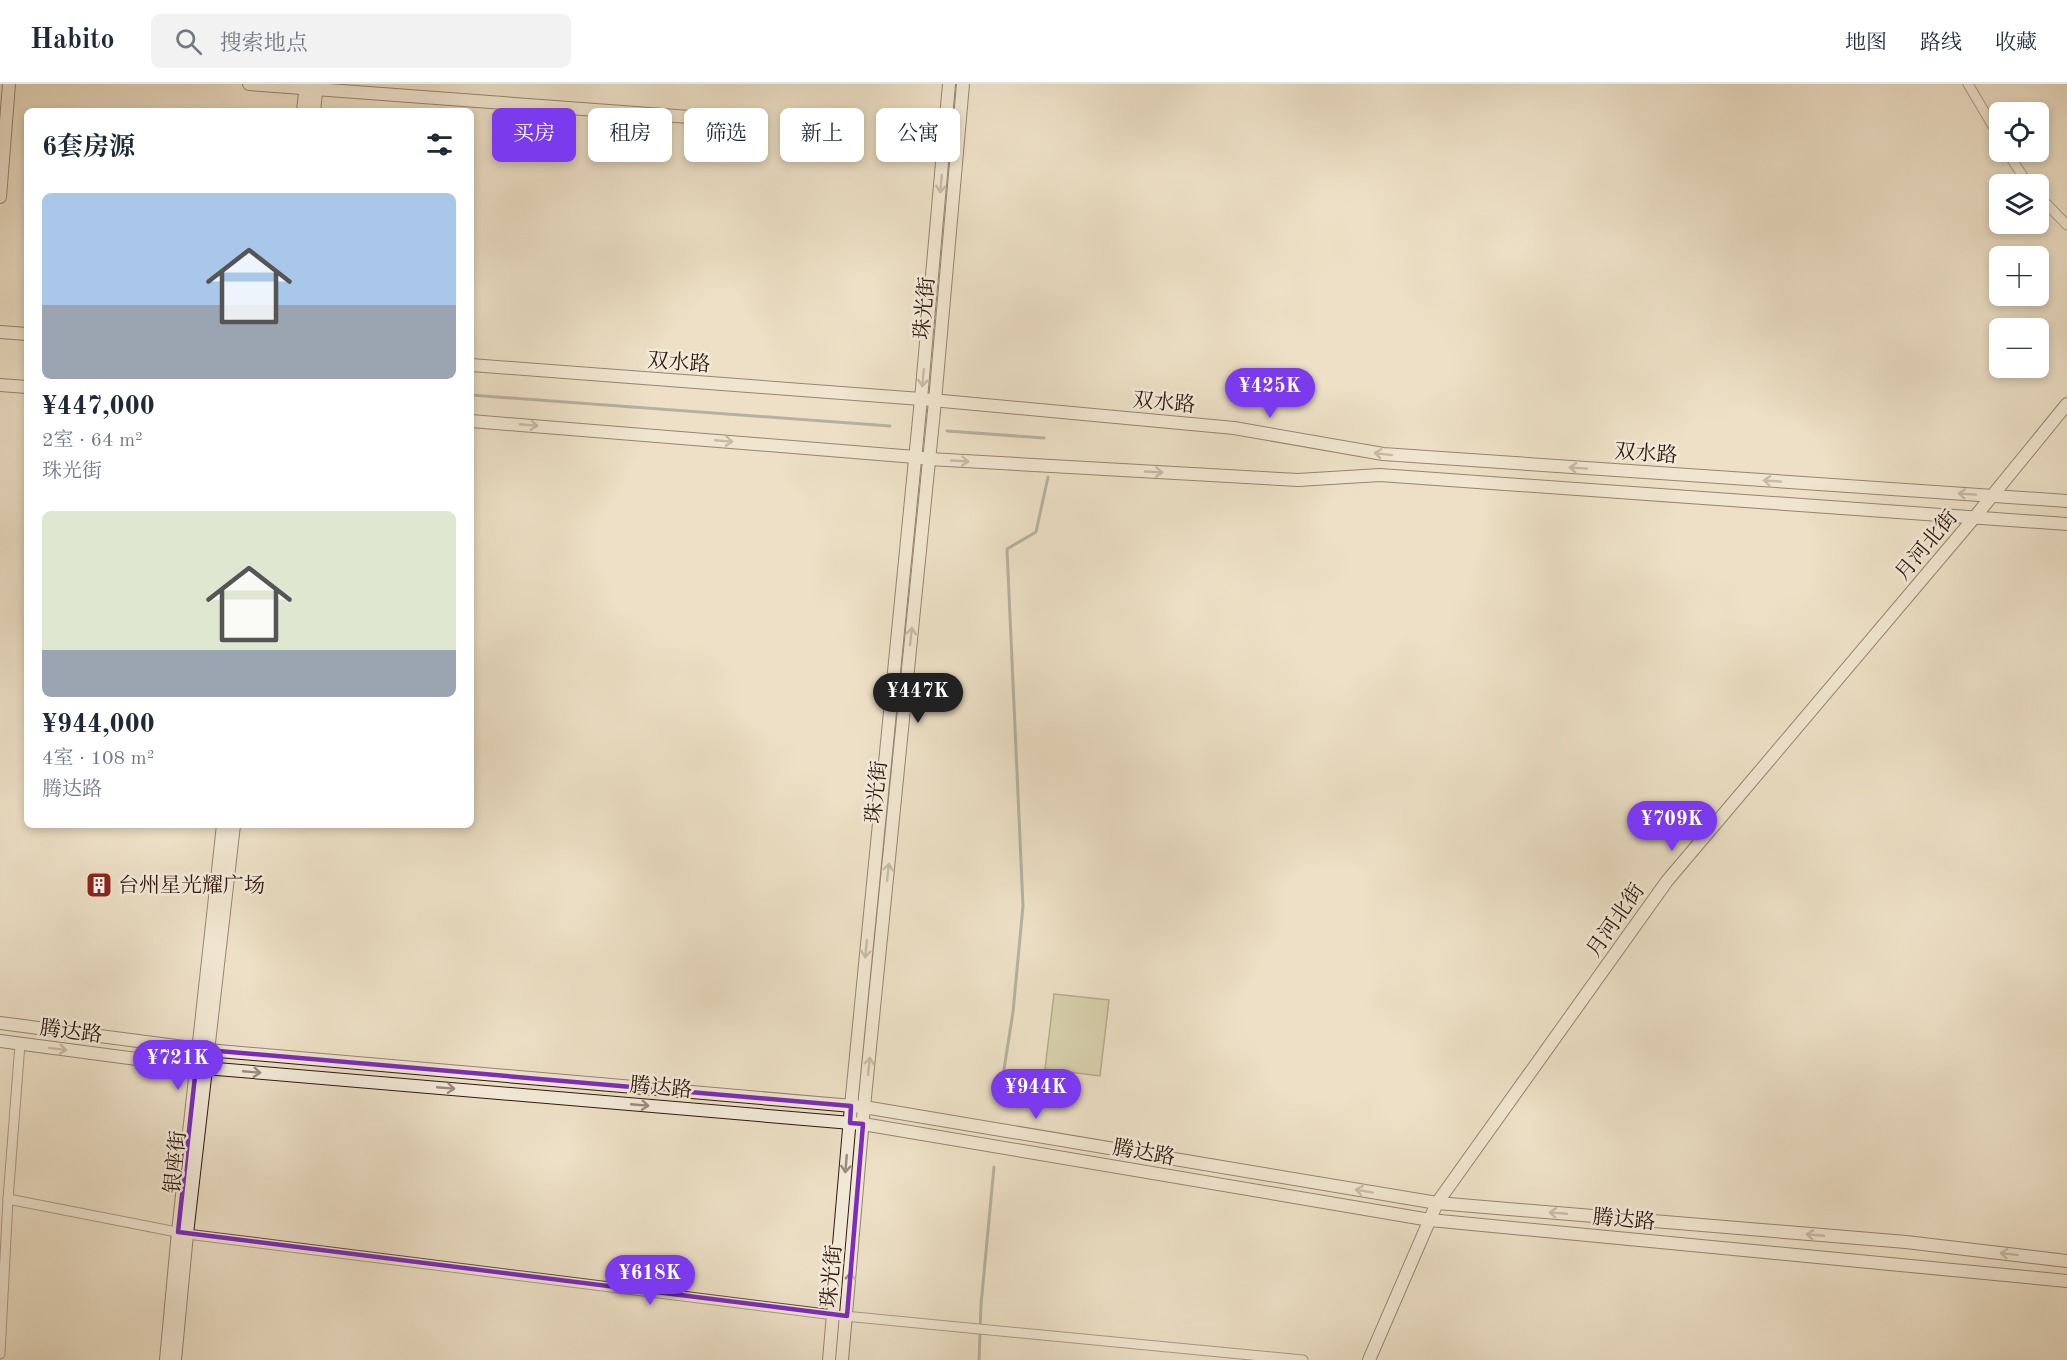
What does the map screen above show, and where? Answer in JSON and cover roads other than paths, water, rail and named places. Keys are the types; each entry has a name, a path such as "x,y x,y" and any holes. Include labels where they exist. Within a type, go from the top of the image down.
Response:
{"main road":[{"path":"0,197 9,84"},
{"path":"249,84 684,116"},
{"name":"珠光街","path":"829,1360 851,1106 921,399 949,84"},
{"name":"珠光街","path":"842,1360 864,1107 935,401 963,84"},
{"path":"304,108 311,87"},
{"path":"311,87 314,108"},
{"path":"0,332 24,333"},
{"name":"双水路","path":"474,365 921,399 1234,428 1383,454 2067,501"},
{"path":"0,385 24,387"},
{"name":"月河北街","path":"1370,1360 1437,1203 1667,880 1974,518 2067,404"},
{"name":"双水路","path":"474,421 929,459 1298,480 1380,475 2067,524"},
{"path":"203,1049 223,828"},
{"path":"166,1360 200,1067 234,828"},
{"name":"腾达路","path":"0,1023 203,1049 864,1107 1437,1203 1906,1242 2067,1261"},
{"name":"腾达路","path":"0,1041 200,1067 863,1124 1430,1220 2067,1281"},
{"path":"175,1360 182,1233"}],"street":[{"path":"1968,84 1989,119"},
{"path":"2049,206 2067,225"},
{"path":"0,1354 8,1198 20,1044"},
{"path":"8,1198 182,1233 834,1315 1303,1360"}],"waterway":[{"path":"474,395 890,426"},
{"path":"947,431 1044,438"},
{"path":"999,1101 1013,1012 1023,906 1007,549 1036,532 1048,477"},
{"path":"979,1360 981,1305 994,1167"}],"place":[{"name":"台州星光耀广场","path":"99,885"}]}
